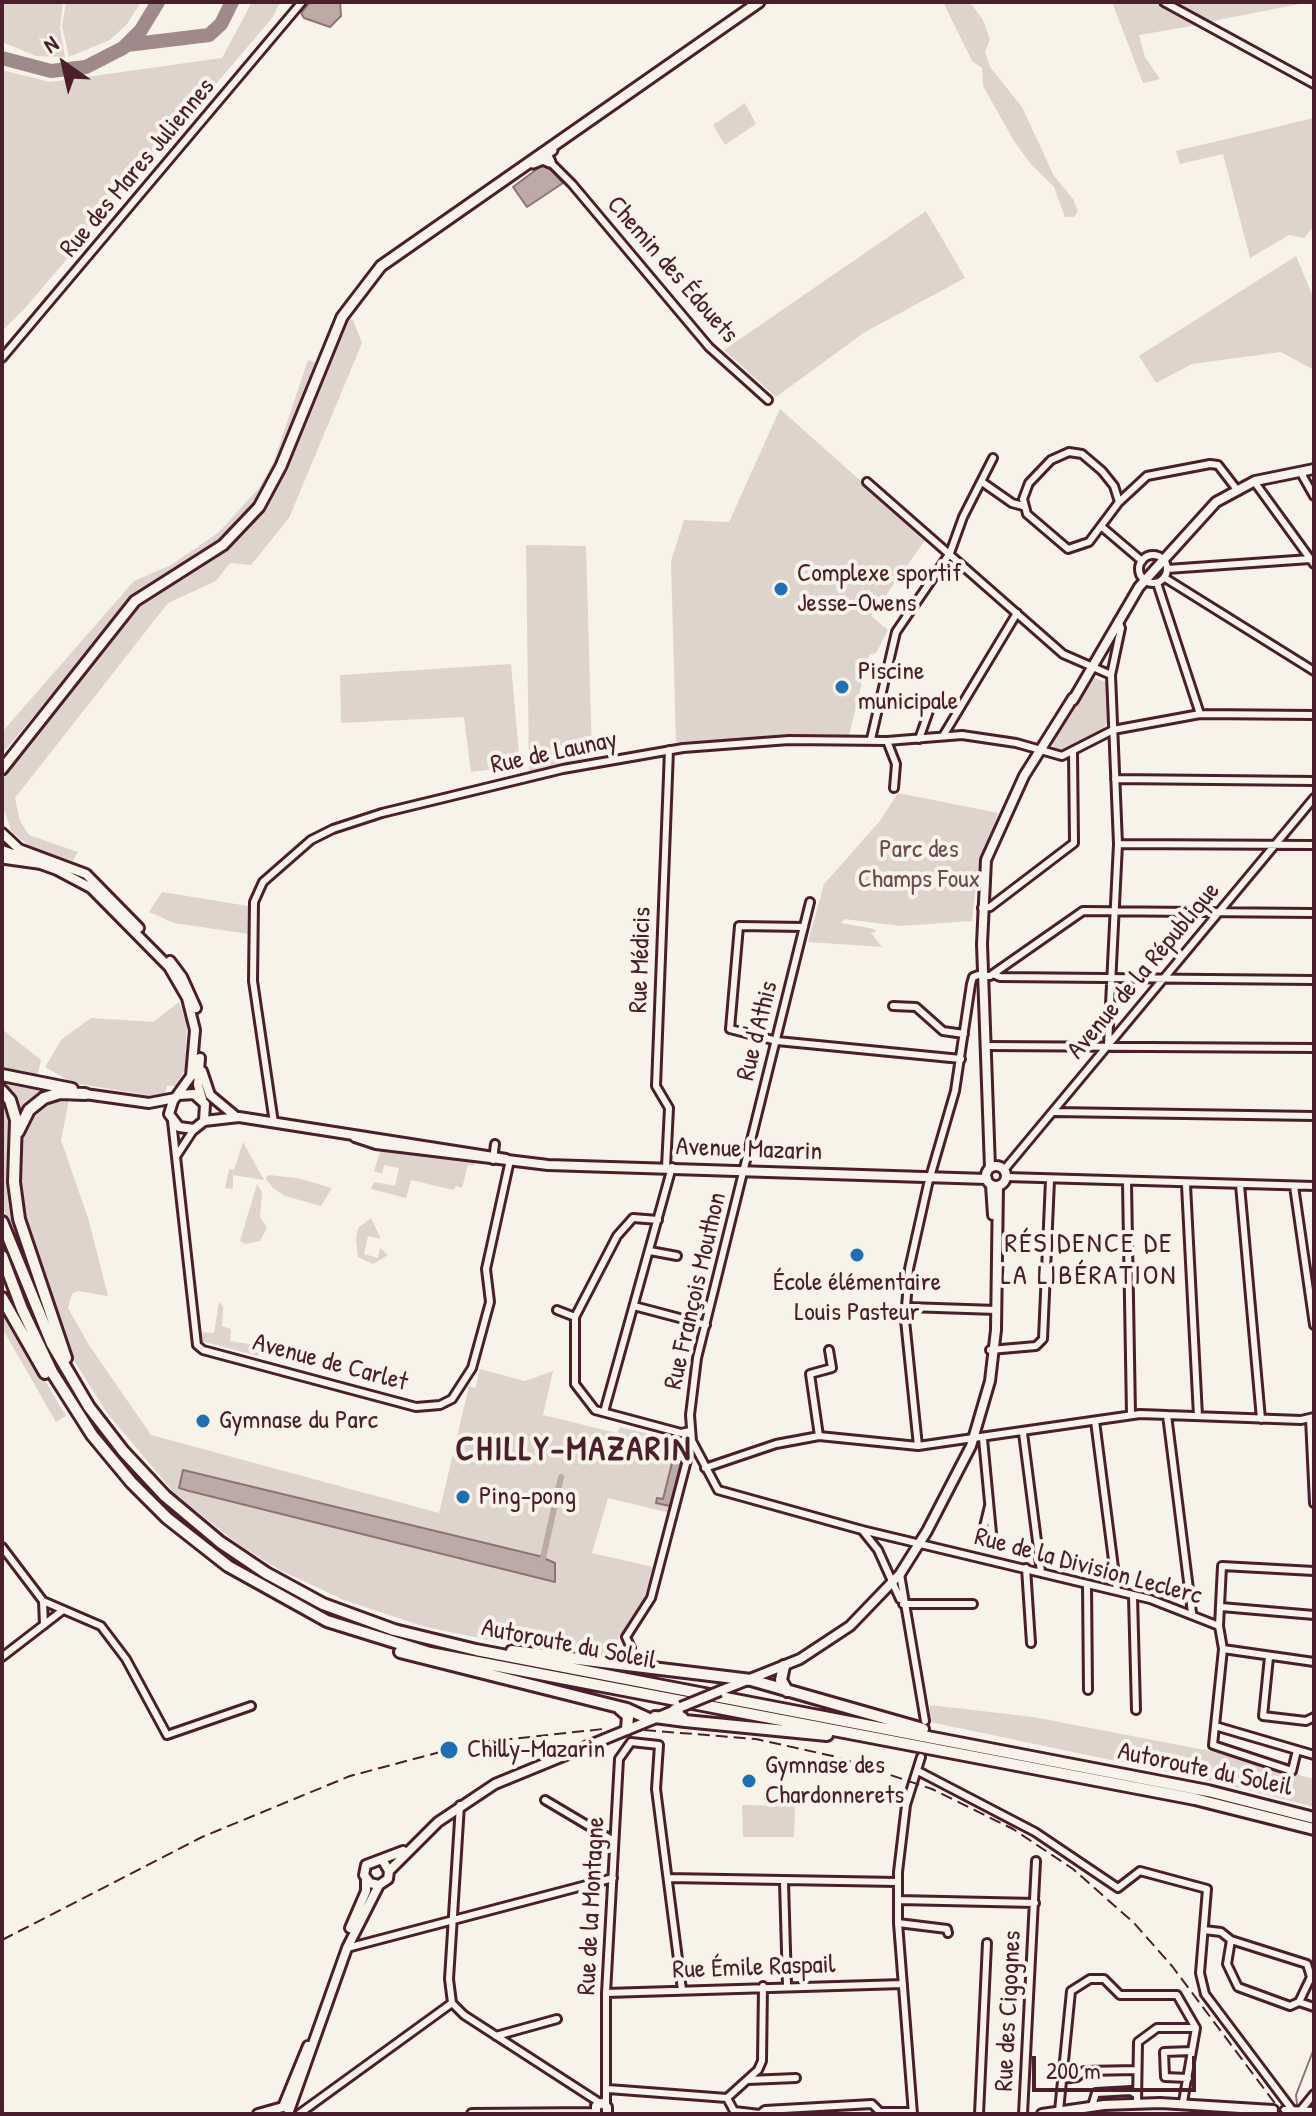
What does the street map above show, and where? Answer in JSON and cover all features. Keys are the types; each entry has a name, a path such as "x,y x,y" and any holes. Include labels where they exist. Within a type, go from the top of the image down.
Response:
{"highway":[{"path":"2,1075 47,1082 85,1094"},
{"path":"2,1091 14,1108 17,1135 14,1182 19,1219 57,1337 75,1377 73,1381"},
{"path":"17,1135 29,1110 44,1098 56,1093 85,1094"},
{"name":"Autoroute du Soleil","path":"2,1222 33,1304 73,1381 110,1434 151,1481 197,1525 239,1556 286,1585 346,1613 394,1630 476,1650 1208,1791 1314,1818"},
{"name":"Autoroute du Soleil","path":"2,1256 37,1342 92,1435 149,1501 228,1566 307,1612 386,1642 1195,1799 1314,1829"},
{"path":"2,1298 59,1395 83,1431 92,1435"},
{"path":"386,1642 391,1649 429,1662 652,1718 870,1737"},
{"path":"476,1650 485,1646 751,1680 937,1732 947,1739"},
{"path":"784,1666 781,1680 787,1691"},
{"path":"618,1708 628,1716 627,1729"},
{"path":"678,1709 685,1721"}],"main road":[{"path":"2,769 135,601 214,552 259,507 281,466 334,335 368,279 399,250 759,2"},
{"path":"550,162 546,154 570,137 573,131"},
{"path":"509,174 538,160 550,162"},
{"path":"286,2112 347,1948 379,1885 388,1879 389,1871 410,1848 460,1805 520,1772 784,1666 842,1633 896,1582 978,1439 992,1350 995,1216 990,1168 992,1140 983,993 986,976 977,924 979,889 986,860 1005,813 1022,782 1118,621 1162,559 1210,509 1237,490 1256,482 1314,470"},
{"path":"1042,750 1054,725 1073,698"},
{"path":"2,759 18,746"},
{"path":"2,833 19,849 86,874 171,961 193,997 207,1089 219,1106 237,1116"},
{"path":"2,850 91,888 180,983 191,1010 195,1047 191,1076 178,1096 171,1118"},
{"path":"2,858 38,863"},
{"path":"986,860 982,908 982,953 986,976"},
{"path":"979,889 982,908"},
{"path":"977,924 982,937"},
{"path":"149,1103 184,1129 194,1129 204,1121 198,1075 200,1055"},
{"path":"85,1094 149,1103 190,1093 203,1102"},
{"name":"Avenue Mazarin","path":"203,1102 237,1116 274,1123 355,1137 388,1137 494,1153 510,1160 931,1177 992,1183"},
{"name":"Avenue Mazarin","path":"204,1121 237,1116"},
{"path":"992,1140 1004,1172"},
{"path":"990,1168 1004,1172"},
{"path":"992,1183 1004,1172"},
{"path":"286,2112 366,1891 366,1865 410,1848"},
{"path":"383,1861 389,1871"},
{"path":"366,1880 379,1885"},
{"path":"1042,2114 1137,2099 1160,2103 1183,2102 1211,2110 1273,2110"},
{"path":"472,2114 602,2109 615,2114"},
{"path":"258,2114 286,2112"}],"street":[{"name":"Rue des Mares Juliennes","path":"2,358 302,2"},
{"path":"1164,2 1314,84"},
{"name":"Chemin des Édouets","path":"550,162 709,347 768,400"},
{"path":"1023,506 1029,483 1053,458 1069,452 1082,454 1102,471 1114,486 1119,502"},
{"path":"871,739 896,632 950,553 993,458"},
{"path":"982,482 1012,503 1023,506 1040,527 1068,549 1085,545 1119,502 1147,476 1218,465 1237,490"},
{"path":"1301,472 1314,496"},
{"path":"867,482 1063,654 1111,675"},
{"path":"1256,482 1312,561"},
{"path":"1102,527 1142,561"},
{"path":"1149,556 1162,559 1167,569 1165,578 1157,583 1144,581 1139,571 1142,561 1149,556"},
{"path":"1167,569 1312,561"},
{"path":"1165,578 1314,671"},
{"path":"1157,583 1200,714"},
{"path":"943,736 1017,613"},
{"path":"1108,1045 1118,844 1111,675 1121,628 1118,621"},
{"path":"919,739 930,708"},
{"path":"982,908 990,907 1074,843 1073,752 1113,730 1200,714 1314,715"},
{"name":"Rue de Launay","path":"274,1123 253,981 254,902 263,882 311,840 345,825 534,775 669,750 774,741 887,741 943,736 989,738 1062,756 1073,752"},
{"path":"887,741 896,764 894,788"},
{"name":"Rue Médicis","path":"604,1412 650,1251 669,1167 669,1108 656,1086 669,750"},
{"path":"1115,779 1314,781"},
{"name":"Avenue de la République","path":"1004,1172 1314,798"},
{"path":"1118,844 1314,845"},
{"name":"Rue d'Athis","path":"745,1170 810,902"},
{"path":"986,976 1073,914 1115,911 1314,913"},
{"path":"804,927 739,926 730,1029 777,1041 961,1059"},
{"path":"918,1446 907,1307 909,1269 950,1114 973,977 1314,980"},
{"path":"893,1006 916,1007 943,1031 964,1034"},
{"path":"986,1046 1314,1048"},
{"path":"1053,1112 1314,1116"},
{"path":"171,1118 177,1155"},
{"path":"177,1155 194,1129"},
{"name":"Avenue de Carlet","path":"177,1155 194,1337 203,1350 427,1408 446,1403 464,1385 481,1345 491,1294 486,1269 510,1160"},
{"name":"Rue François Mouthon","path":"631,1648 626,1637 647,1607 692,1441 694,1378 745,1170"},
{"path":"1004,1172 1050,1180 1314,1186"},
{"path":"992,1350 1036,1346 1045,1333 1050,1180"},
{"path":"1127,1183 1131,1415"},
{"path":"1186,1185 1198,1416"},
{"path":"1240,1185 1261,1419"},
{"path":"1294,1186 1314,1325"},
{"path":"658,1220 633,1218 625,1227 575,1317 575,1384 589,1405 604,1412 681,1433 690,1431"},
{"path":"650,1251 677,1256"},
{"path":"634,1306 706,1325"},
{"path":"907,1307 994,1310"},
{"path":"557,1310 575,1317"},
{"path":"819,1436 810,1374 832,1368 829,1350"},
{"path":"692,1441 705,1468 736,1456 819,1436 918,1446 1131,1415 1312,1418 1314,1503"},
{"path":"1167,1415 1192,1613"},
{"path":"1095,1421 1117,1591"},
{"path":"1023,1433 1041,1572"},
{"path":"978,1439 989,1506"},
{"name":"Rue de la Division Leclerc","path":"705,1468 718,1490 862,1530 1026,1568 1192,1613 1219,1626 1223,1649 1213,1745 1292,1771 1297,1750"},
{"path":"862,1530 878,1550 896,1582 925,1721"},
{"path":"878,1550 881,1541 891,1536"},
{"path":"2,1547 43,1601 78,1613 101,1626 126,1659 167,1735 251,1706"},
{"path":"1219,1626 1222,1566 1314,1571"},
{"path":"1026,1568 1031,1643"},
{"path":"896,1582 903,1604"},
{"path":"1087,1584 1088,1690"},
{"path":"1133,1596 1136,1710"},
{"path":"43,1601 44,1625"},
{"path":"903,1604 973,1604"},
{"path":"1221,1607 1314,1615"},
{"path":"2,1657 63,1610"},
{"path":"1223,1649 1314,1662"},
{"path":"1269,1657 1263,1716 1306,1721 1314,1717"},
{"path":"1215,1726 1314,1755"},
{"name":"Rue de la Montagne","path":"602,2109 608,2089 606,1993 620,1753 631,1742 659,1745 656,1789 668,1878"},
{"path":"727,2098 734,2111 760,2114 765,2110 804,2111 872,2104 878,2113 913,2113 898,1923 898,1882 900,1836 921,1757"},
{"path":"918,1771 1035,1832 1118,1888 1140,1871 1207,1889 1200,1973 1205,1994 1306,2110 1314,2094"},
{"path":"545,1800 614,1841"},
{"path":"460,1805 449,1979 452,2003 458,2011 602,2109"},
{"path":"1035,1903 1036,1861"},
{"path":"347,1948 613,1878"},
{"path":"682,1990 668,1878 898,1882"},
{"path":"784,1882 787,1985"},
{"name":"Rue des Cigognes","path":"898,1900 1035,1903 1023,2114"},
{"path":"898,1923 947,1929 948,1933"},
{"path":"1204,1930 1221,1932 1231,1940 1307,1964 1311,1977 1299,2002 1290,2006 1238,1987 1227,1964 1231,1940"},
{"path":"979,2114 987,1943"},
{"path":"1059,2111 1071,1991 1090,1979 1104,1979 1120,1995 1177,1995 1196,2028 1183,2102"},
{"name":"Rue Émile Raspail","path":"606,1993 787,1985 903,1984"},
{"path":"608,2089 727,2098 748,2080 762,2061 763,1986"},
{"path":"1299,2002 1314,2007"},
{"path":"299,2114 452,2003"},
{"path":"496,2036 557,2019"},
{"path":"1137,2099 1138,2042 1157,2028 1196,2028"},
{"path":"1188,2078 1165,2077 1164,2052 1192,2051"},
{"path":"1062,2079 1077,2077 1084,2071 1137,2070"},
{"path":"748,2080 796,2078"},
{"path":"1159,2114 1160,2103"},
{"path":"804,2111 817,2114"}],"green space":[{"path":"2,2 63,2 60,28 65,57 36,56 2,42"},
{"path":"66,2 141,2 127,24 110,40 69,57 62,26"},
{"path":"252,2 280,2 273,17 26,307 2,331 2,70 50,82 222,58"},
{"path":"943,2 970,2 983,20 990,40 985,51 990,67 1022,107 1054,176 1073,199 1078,211 1074,217 1065,217 1054,187 1014,141 983,86 982,68 972,61"},
{"path":"1112,2 1155,2 1196,22 1197,25 1139,35 1145,57 1160,79 1143,83"},
{"path":"1175,2 1310,2 1208,22"},
{"path":"745,103 756,124 725,145 713,125"},
{"path":"1314,118 1314,226 1304,238 1289,235 1250,258 1223,154 1180,164 1176,151"},
{"path":"926,211 965,278 865,332 776,397 724,350"},
{"path":"1296,256 1314,299 1314,370 1281,352 1192,364 1156,383 1139,356"},
{"path":"346,318 353,320 362,343 289,518 251,565 230,563 216,581 168,603 15,798 20,821 29,835 78,852 73,861 34,850 12,832 2,805 2,779 143,603 215,559 254,523 277,488"},
{"path":"308,360 319,363 268,486 254,507 214,546 137,592 2,754 2,732 134,581 171,565 218,533 259,488 274,461"},
{"name":"Complexe sportif Jesse-Owens","path":"780,409 926,539 871,616 888,630 876,653 869,655 849,735 676,742 671,561 684,520 729,522"},
{"path":"526,545 586,546 592,756 529,772"},
{"path":"511,664 520,766 471,772 464,717 341,723 340,675"},
{"path":"1091,677 1109,683 1108,721 1101,733 1059,752 1053,747 1053,741"},
{"name":"Parc des Champs Foux","path":"898,793 998,813 977,875 972,921 901,926 844,919 841,923 874,929 876,932 871,933 882,947 808,942 824,884 880,821"},
{"path":"162,892 248,906 249,934 174,923 149,912"},
{"path":"179,1002 187,1023 185,1069 176,1086 167,1086 165,1094 159,1097 73,1083 45,1067 62,1039 91,1018 153,1022"},
{"path":"2,1029 41,1060 37,1078 2,1073"},
{"path":"2,1081 57,1090 36,1100 21,1120 13,1096 2,1086"},
{"path":"69,1100 61,1140 88,1218 108,1296 78,1291 72,1294 68,1308 89,1345 151,1435 439,1513 469,1386 475,1388 480,1369 525,1381 553,1371 543,1415 617,1433 620,1427 687,1443 670,1513 608,1498 592,1553 653,1567 642,1606 617,1641 637,1659 497,1642 422,1626 344,1600 280,1570 239,1545 175,1494 107,1413 68,1351 20,1202 17,1162 25,1126 37,1109 50,1101","holes":["184,1470 539,1556 179,1487"]},
{"path":"2,1101 13,1125 9,1163 12,1212 40,1299 36,1297 2,1204"},
{"path":"243,1142 264,1180 233,1175 233,1189 225,1188 229,1169 234,1170"},
{"path":"381,1149 476,1162 473,1166 468,1165 462,1188 456,1186 454,1190 411,1180 406,1198 371,1189 374,1182 395,1186 399,1168 384,1165 382,1174 374,1171"},
{"path":"268,1175 297,1178 332,1188 321,1206 285,1196 273,1188 266,1179"},
{"path":"257,1184 262,1192 260,1217 267,1228 260,1241 246,1244 240,1241"},
{"path":"371,1218 381,1239 368,1236 364,1254 378,1258 380,1248 388,1255 373,1264 358,1257 356,1239 358,1228"},
{"path":"219,1302 223,1307 222,1326 231,1329 230,1341 255,1345 253,1351 259,1349 258,1356 201,1341 199,1332 214,1333"},
{"path":"2,1308 66,1416 56,1422 2,1328"},
{"path":"930,1705 1033,1717 1210,1751 1314,1779 1314,1807 1216,1782 930,1722"},
{"path":"742,1805 795,1806 794,1837 743,1837"}],"shaded area":[{"path":"310,2 340,2 341,16 330,27 304,18 301,13"},
{"path":"545,163 563,183 527,207 513,187"},
{"path":"671,1440 686,1443 670,1506 656,1503 657,1498 663,1499 676,1447 670,1445"},
{"path":"183,1470 539,1556 555,1563 555,1582 179,1488"}],"waterway":[{"path":"543,1558 561,1477"},
{"path":"1297,2104 1296,2095 1313,2051"}],"taxiway":[{"path":"2,58 51,71 86,67 123,48 141,30 158,2"},
{"path":"127,45 209,35 221,24 232,2"}],"railway":[{"path":"2,1940 202,1837 350,1776 474,1743 603,1729"},
{"path":"644,1730 756,1739 837,1757 932,1789 1013,1829 1073,1869 1134,1923 1172,1966 1283,2114"}],"place":[{"name":"Complexe sportif Jesse-Owens","path":"781,589"},
{"name":"Piscine municipale","path":"842,687"},
{"name":"École élémentaire Louis Pasteur","path":"857,1255"},
{"name":"Gymnase du Parc","path":"203,1421"},
{"name":"Ping-pong","path":"463,1497"},
{"name":"Chilly-Mazarin","path":"449,1750"},
{"name":"Gymnase des Chardonnerets","path":"749,1781"}],"district":[{"name":"RÉSIDENCE DE LA LIBÉRATION","path":"1089,1261"},
{"name":"CHILLY-MAZARIN","path":"574,1451"}]}
